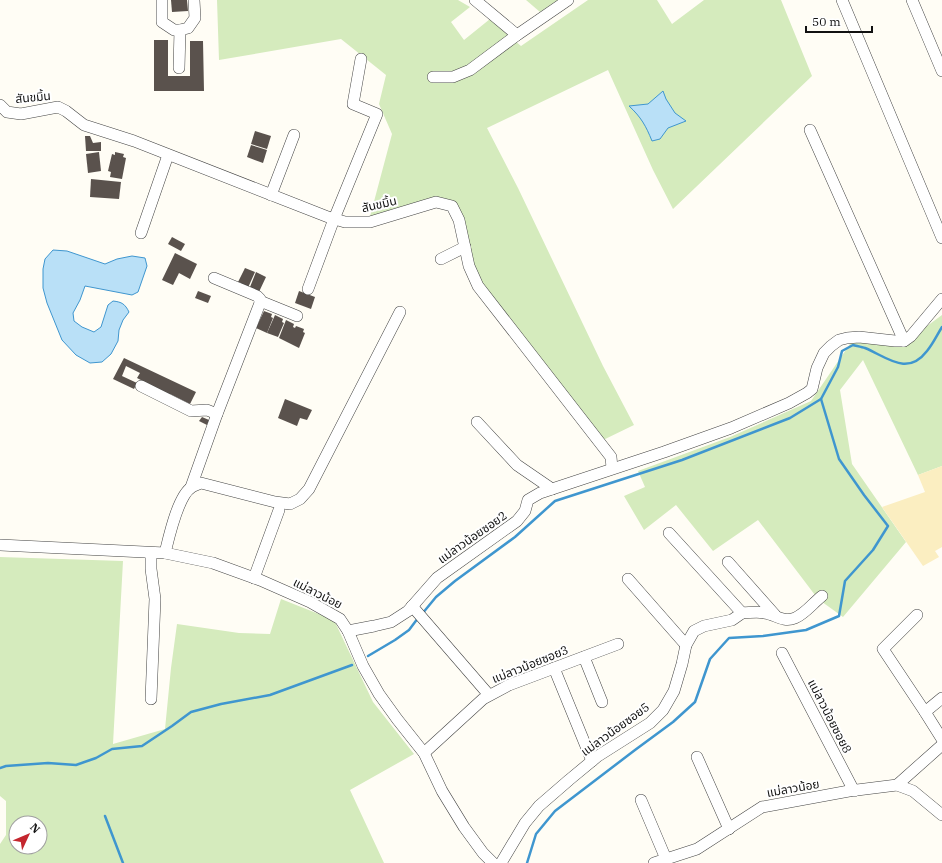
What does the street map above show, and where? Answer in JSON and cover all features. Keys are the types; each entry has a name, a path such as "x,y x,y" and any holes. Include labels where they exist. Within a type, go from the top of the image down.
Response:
{"street":[{"path":"162,0 162,22 174,30 188,28 194,18 194,0"},
{"path":"475,0 517,35"},
{"path":"433,77 453,77 470,70 568,0"},
{"path":"842,0 942,238"},
{"path":"912,0 942,71"},
{"path":"179,68 180,30"},
{"path":"308,289 334,219 377,114 353,104 361,59"},
{"name":"สันขมิ้น","path":"0,105 7,112 21,114 58,107 84,126 134,141 328,217 346,222 370,222 436,202 452,206 459,220 469,266 478,286 611,457 612,468"},
{"path":"810,130 904,340 915,332 942,299"},
{"path":"271,195 294,134"},
{"path":"141,233 168,155"},
{"path":"441,259 465,247"},
{"path":"214,278 257,296 260,301 297,316"},
{"path":"165,553 176,513 185,495 192,487 217,414 260,301"},
{"path":"192,487 201,483 275,502 290,504 300,499 309,489 400,312"},
{"name":"แม่ลาวน้อยซอย2","path":"348,631 391,622 408,611 437,578 517,521 525,512 528,500 540,493 731,428 789,403 812,389 817,368 824,354 839,340 859,337 895,341 904,340"},
{"path":"141,386 191,411 207,410 217,414"},
{"path":"477,422 518,465 552,489"},
{"path":"254,578 278,510"},
{"path":"669,533 742,613 762,612 787,620 803,613 822,596"},
{"name":"แม่ลาวน้อย","path":"0,545 165,553 213,563 254,578 310,602 340,619 348,631 363,666 379,694 424,753 442,791 464,827 483,853 493,863"},
{"path":"151,552 151,569 155,599 151,699"},
{"path":"728,562 776,617"},
{"path":"628,579 686,645"},
{"path":"412,606 489,695"},
{"name":"แม่ลาวน้อยซอย5","path":"501,863 525,823 539,806 592,761 650,723 663,710 674,690 686,645 694,631 704,626 732,620 742,613"},
{"path":"917,615 883,649 942,739"},
{"name":"แม่ลาวน้อยซอย3","path":"424,753 489,695 508,685 618,644"},
{"name":"แม่ลาวน้อยซอย8","path":"782,652 854,791"},
{"path":"584,657 602,702"},
{"path":"554,668 592,761"},
{"path":"925,712 942,698"},
{"path":"897,786 942,745"},
{"path":"696,757 729,828"},
{"name":"แม่ลาวน้อย","path":"654,863 697,849 762,807 854,791 897,786 913,791 942,815"},
{"path":"641,800 666,858"}],"green space":[{"path":"217,0 458,0 470,7 451,22 464,40 490,19 521,46 588,0 657,0 672,24 704,0 781,0 812,76 673,209 653,170 608,70 487,128 518,188 603,366 634,425 599,442 478,286 452,206 435,202 368,224 392,134 379,104 386,75 341,39 219,60"},
{"path":"526,0 558,0 540,12"},
{"path":"942,315 942,466 918,475 863,360 840,390 852,464 906,542 843,617 818,599 758,520 713,551 676,505 644,530 624,496 645,487 638,471 730,437 811,401 852,341 900,346"},
{"path":"0,557 123,561 113,744 165,729 177,624 239,633 270,634 281,599 334,620 373,702 414,754 350,790 384,863 0,863 0,844 6,835 6,801 0,796"}],"sand":[{"path":"942,466 942,547 935,551 939,557 923,566 882,507 925,492 918,475"}],"water":[{"path":"663,91 675,113 686,121 668,128 660,139 652,141 643,122 629,106 648,104"},
{"path":"53,250 67,251 105,264 117,259 132,256 145,258 147,266 138,292 132,295 85,286 73,313 74,321 82,327 94,332 101,327 108,305 113,301 125,305 128,309 129,312 123,320 119,330 118,341 111,354 102,362 90,363 76,355 62,340 47,303 43,288 43,269 45,259"}],"building":[{"path":"171,0 187,0 188,11 172,12"},
{"path":"154,40 168,40 168,76 190,76 190,41 203,41 204,91 154,91"},
{"path":"255,131 271,136 267,149 251,144"},
{"path":"85,136 90,136 93,143 101,142 101,151 86,151"},
{"path":"251,145 267,150 263,163 247,157"},
{"path":"99,152 101,171 88,173 86,154"},
{"path":"115,152 124,154 123,157 126,158 122,179 110,177 111,172 108,171 112,154 115,155"},
{"path":"91,179 121,182 119,199 90,197"},
{"path":"172,237 185,244 181,251 168,244"},
{"path":"175,253 197,264 190,279 179,273 173,285 162,280"},
{"path":"245,268 255,272 247,290 239,286 241,283 238,282"},
{"path":"256,272 266,277 258,294 250,291 252,288 250,287"},
{"path":"198,291 211,296 208,303 195,298"},
{"path":"299,291 315,297 311,309 295,303"},
{"path":"264,311 272,314 271,317 273,318 267,333 256,328"},
{"path":"275,315 283,319 282,322 284,323 278,337 267,333"},
{"path":"286,320 294,324 293,327 295,328 296,326 304,329 303,332 305,333 299,348 279,338"},
{"path":"124,358 196,392 190,404 170,394 168,398 162,391 137,378 140,373 126,366 122,376 137,383 134,389 113,379"},
{"path":"285,399 312,410 307,420 300,418 297,426 278,418"},
{"path":"202,417 209,420 207,425 199,421"}],"waterway":[{"path":"422,614 436,597 455,581 515,537 555,501 682,460 790,418 821,399 838,367 842,351 853,345 865,348 897,363 912,363 919,359 927,351 942,327"},
{"path":"527,863 536,834 555,811 673,722 695,702 710,659 729,638 763,636 806,630 839,616 845,581 873,550 888,526 839,459 821,399"},
{"path":"368,656 409,630 418,618"},
{"path":"0,768 6,766 48,763 76,765 96,758 112,749 142,746 191,712 221,704 270,695 352,665"},
{"path":"105,816 123,863"}]}
